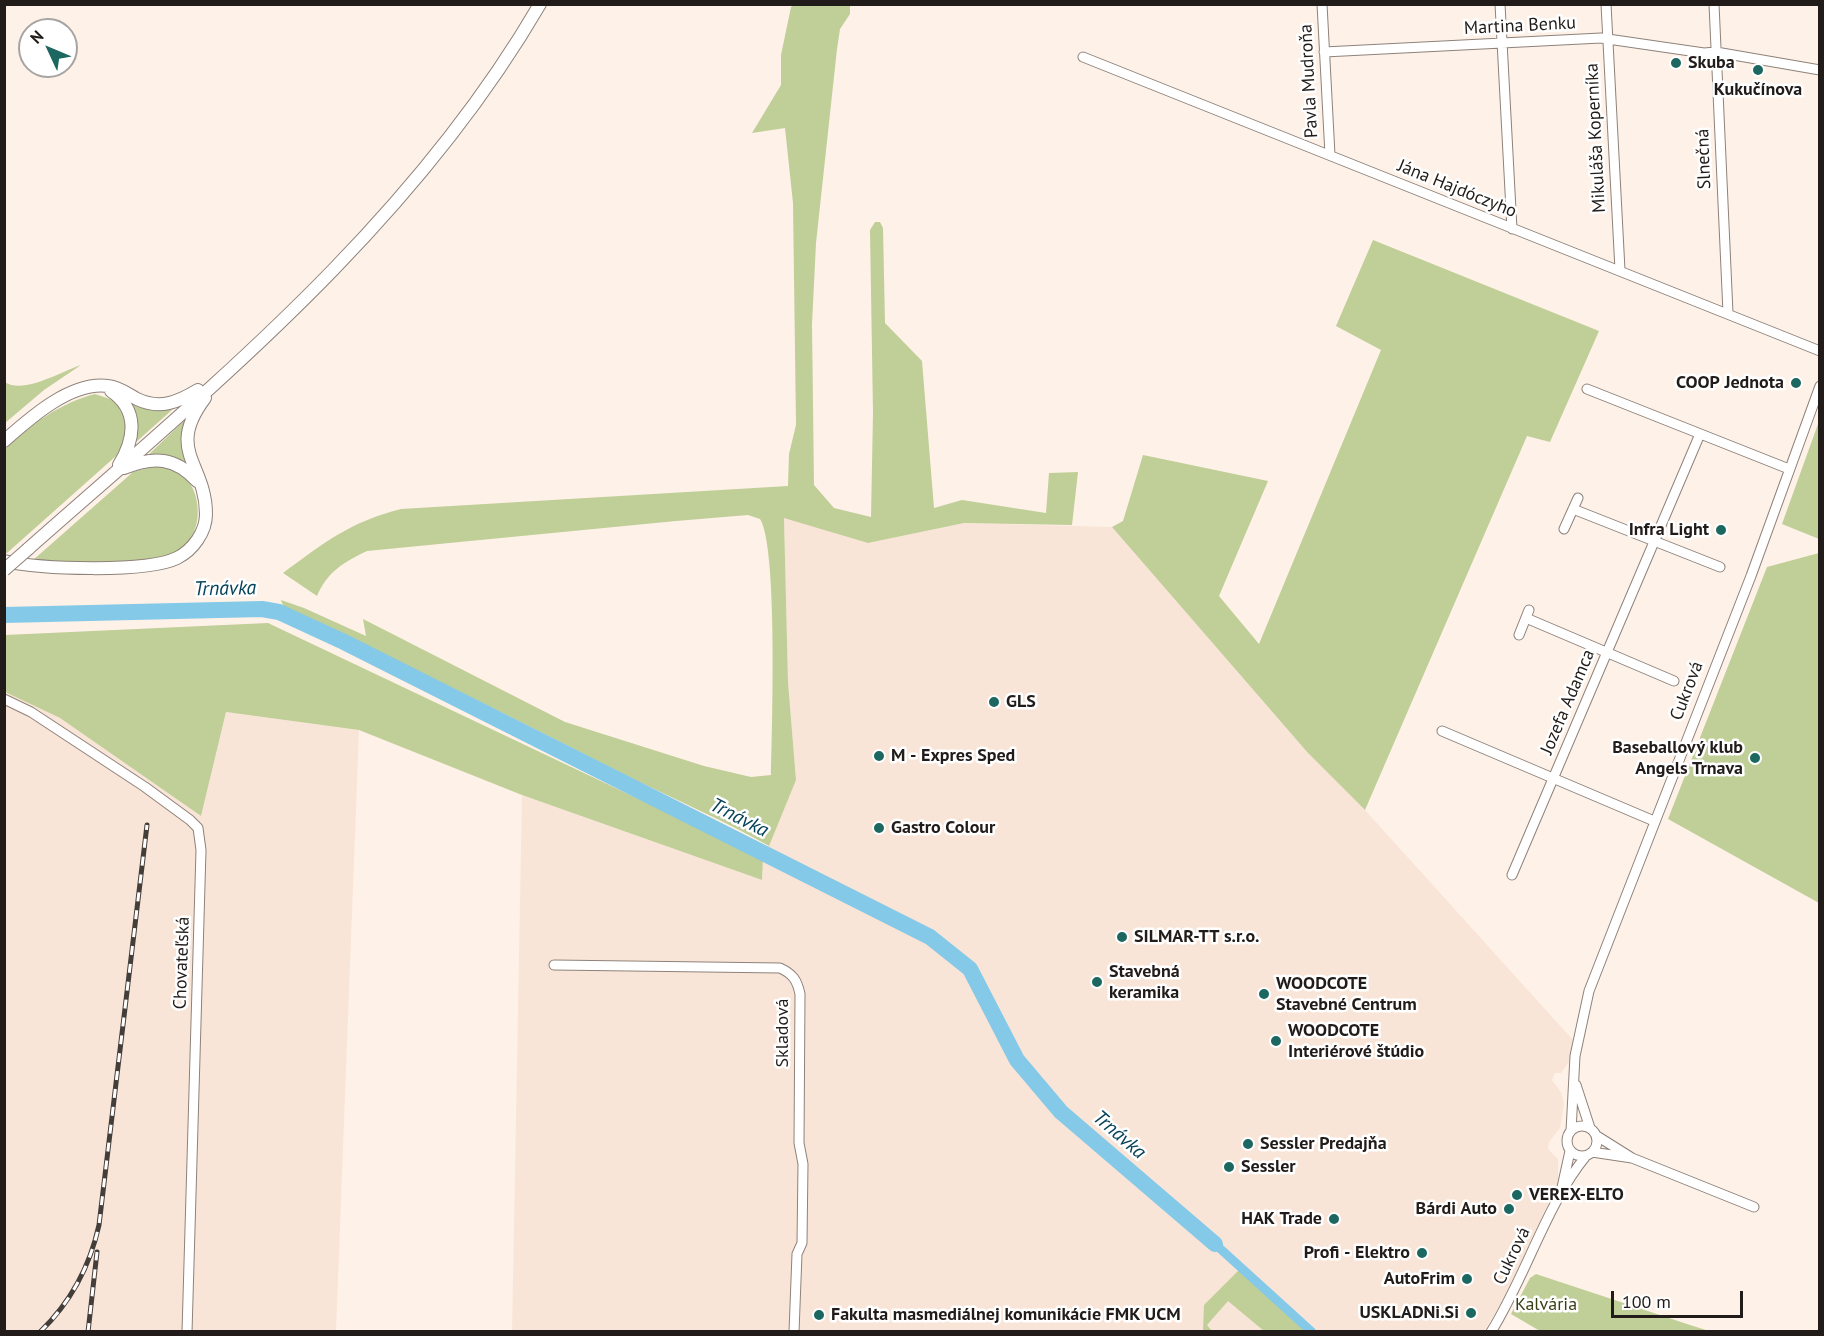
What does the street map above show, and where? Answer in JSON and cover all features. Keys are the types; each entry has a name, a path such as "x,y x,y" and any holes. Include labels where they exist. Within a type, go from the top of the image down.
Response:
{"main road":[{"path":"4,570 309,297 407,192 477,102 540,4"},
{"path":"4,441 37,414 82,389 103,386 122,390 144,402 165,404 180,400 222,375"},
{"path":"4,561 48,567 142,566 171,561 192,548 203,530 206,504 188,450 188,425 194,412 222,375"},
{"path":"103,386 121,399 132,417 129,443 115,472"},
{"path":"115,472 147,460 166,460 183,468 201,486"}],"street":[{"name":"Pavla Mudroňa","path":"1322,4 1330,155"},
{"path":"1500,4 1512,229"},
{"name":"Mikuláša Koperníka","path":"1606,4 1620,270"},
{"name":"Slnečná","path":"1714,4 1728,313"},
{"name":"Martina Benku","path":"1324,52 1607,38 1704,53 1716,52"},
{"path":"1716,52 1820,70"},
{"name":"Jána Hajdóczyho","path":"1083,57 1820,351"},
{"name":"Cukrová","path":"1570,1131 1578,1035 1589,991 1750,576 1820,386"},
{"path":"1587,389 1789,469"},
{"name":"Jozefa Adamca","path":"1512,875 1701,434"},
{"path":"1564,529 1578,498"},
{"path":"1573,509 1720,567"},
{"path":"1519,635 1528,614 1607,653 1674,681"},
{"name":"Chovateľská","path":"4,699 31,712 145,787 198,828 201,850 187,1332"},
{"path":"1442,730 1654,821"},
{"name":"Skladová","path":"554,965 780,968 791,973 800,994 799,1143 803,1164 802,1243 797,1254 794,1332"},
{"name":"Cukrová","path":"1574,1077 1594,1132"},
{"path":"1632,1158 1570,1151 1567,1140 1570,1131 1578,1126 1594,1132 1632,1158 1754,1207"},
{"path":"1589,1154 1596,1146 1594,1132"},
{"name":"Cukrová","path":"1561,1194 1570,1151"},
{"name":"Cukrová","path":"1491,1332 1518,1284 1561,1194 1589,1154"}],"shaded area":[{"path":"784,517 868,543 964,523 1112,527 1308,753 1365,810 1573,1040 1569,1062 1561,1073 1555,1073 1552,1080 1561,1092 1564,1104 1560,1128 1549,1142 1548,1149 1558,1159 1558,1183 1550,1207 1507,1295 1484,1331 1318,1331 1243,1266 1239,1270 1308,1331 512,1332 522,795 762,880 763,858 796,780 788,682"},
{"path":"5,692 60,718 201,816 226,712 359,730 336,1331 5,1332"}],"green space":[{"path":"794,4 850,5 850,14 840,29 837,49 816,243 812,324 814,485 834,508 871,517 873,413 870,230 875,222 880,222 883,228 885,323 922,361 934,508 962,500 1046,513 1049,473 1078,472 1072,525 964,523 868,543 784,518 788,682 796,780 769,846 415,669 284,608 281,600 366,636 363,619 565,722 704,766 751,777 771,775 772,601 766,536 760,519 748,515 367,551 351,559 331,574 317,596 283,573 339,534 367,520 401,509 788,486 789,454 796,425 793,203 785,128 752,133 781,85 781,55 791,7"},
{"path":"1373,240 1599,331 1550,442 1527,436 1365,810 1308,753 1112,527 1123,521 1143,455 1268,481 1219,596 1259,644 1381,350 1336,326"},
{"path":"81,365 44,390 5,423 5,382 22,386 32,384"},
{"path":"95,394 116,401 123,416 126,434 116,456 7,553 5,552 5,449 46,416 70,403"},
{"path":"129,401 173,409 135,443 138,421"},
{"path":"186,419 182,448 188,466 146,457"},
{"path":"1818,424 1820,425 1819,539 1782,524"},
{"path":"158,465 181,474 190,483 195,494 197,520 192,535 182,549 162,559 127,563 32,561 133,472"},
{"name":"Baseballový klub Angels Trnava","path":"1820,553 1819,903 1668,819 1767,567"},
{"path":"268,623 763,858 762,880 522,795 359,730 226,712 201,816 60,718 5,692 5,635"},
{"path":"1239,1270 1308,1331 1264,1331 1228,1301 1207,1325 1212,1331 1203,1331 1204,1305"},
{"name":"Kalvária","path":"1536,1274 1709,1331 1540,1331 1511,1314 1530,1278"}],"waterway":[{"name":"Trnávka","path":"4,615 262,609 279,612 344,642 930,937 970,969 1017,1060 1061,1112 1215,1244"},
{"name":"Trnávka","path":"1215,1244 1312,1332"}],"railway":[{"path":"40,1332 61,1308 78,1283 85,1269 99,1225 147,825"},
{"path":"88,1332 97,1252"}],"place":[{"name":"Skuba","path":"1676,63"},
{"name":"Kukučínova","path":"1758,70"},
{"name":"COOP Jednota","path":"1796,383"},
{"name":"Infra Light","path":"1721,530"},
{"name":"GLS","path":"994,702"},
{"name":"M - Expres Sped","path":"879,756"},
{"name":"Baseballový klub Angels Trnava","path":"1755,758"},
{"name":"Gastro Colour","path":"879,828"},
{"name":"SILMAR-TT s.r.o.","path":"1122,937"},
{"name":"Stavebná keramika","path":"1097,982"},
{"name":"WOODCOTE Stavebné Centrum","path":"1264,994"},
{"name":"WOODCOTE Interiérové štúdio","path":"1276,1041"},
{"name":"Sessler Predajňa","path":"1248,1144"},
{"name":"Sessler","path":"1229,1167"},
{"name":"VEREX-ELTO","path":"1517,1195"},
{"name":"Bárdi Auto","path":"1509,1209"},
{"name":"HAK Trade","path":"1334,1219"},
{"name":"Profi - Elektro","path":"1422,1253"},
{"name":"AutoFrim","path":"1467,1279"},
{"name":"USKLADNi.Si","path":"1471,1313"},
{"name":"Fakulta masmediálnej komunikácie FMK UCM","path":"819,1315"}]}
